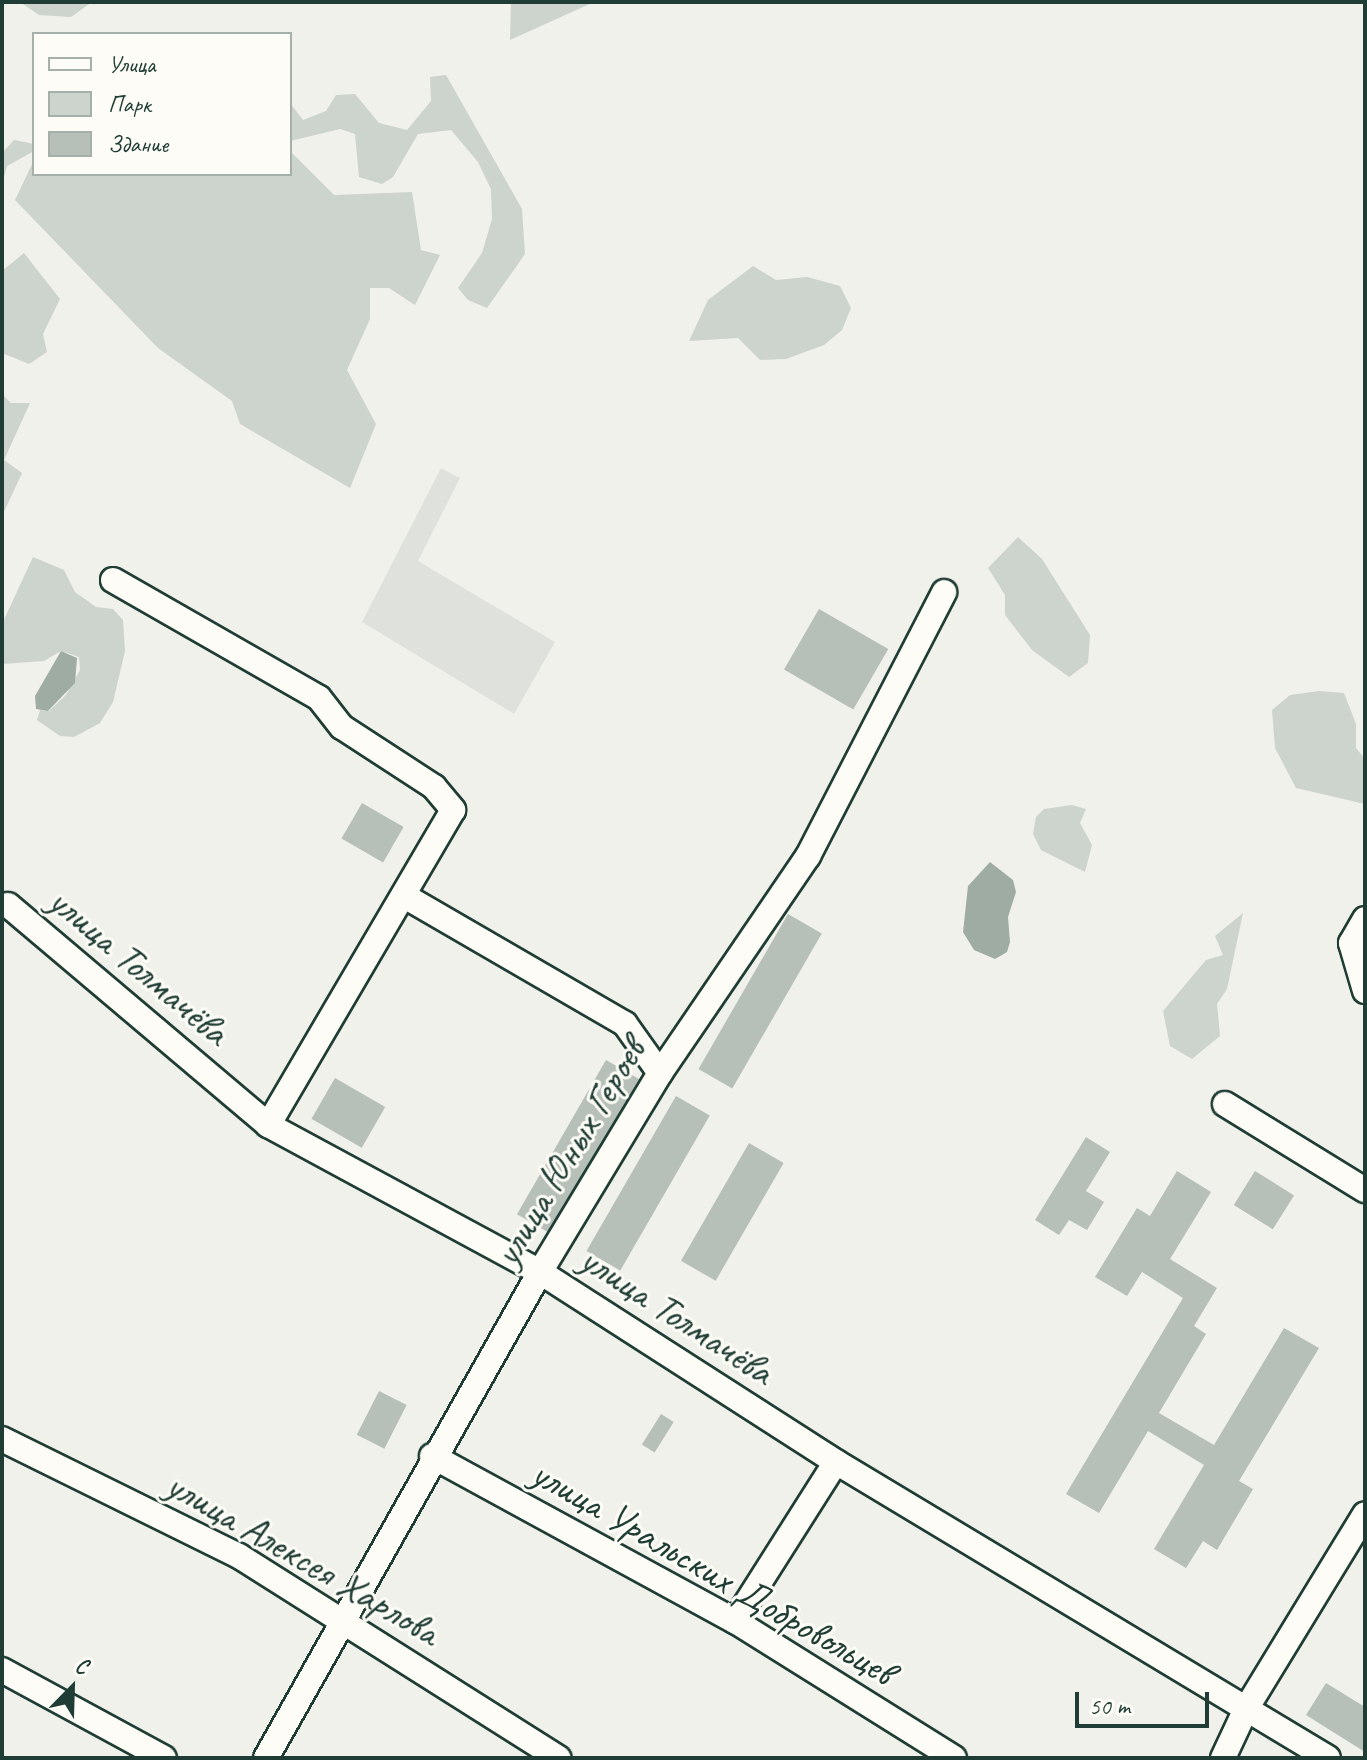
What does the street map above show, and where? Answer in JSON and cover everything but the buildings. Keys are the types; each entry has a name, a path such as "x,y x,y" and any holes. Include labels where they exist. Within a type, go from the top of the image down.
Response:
{"street":[{"path":"113,580 319,698 342,727 434,787 453,810 406,897 268,1125"},
{"name":"улица Юных Героев","path":"266,1758 432,1456 540,1272 660,1073 808,856 944,592"},
{"path":"406,897 625,1024 660,1073"},
{"name":"улица Толмачёва","path":"8,905 268,1125 540,1272 836,1462 1328,1758"},
{"path":"1365,919 1351,943 1365,991"},
{"path":"1225,1104 1365,1190"},
{"name":"улица Алексея Харлова","path":"2,1439 239,1556 558,1758"},
{"name":"улица Уральских Добровольцев","path":"432,1456 735,1621 954,1758"},
{"path":"735,1621 836,1462"},
{"path":"1223,1758 1246,1709 1365,1514"},
{"path":"2,1670 164,1758"}],"shaded area":[{"path":"441,468 460,478 418,561 555,642 514,714 362,622"},
{"path":"61,651 77,658 75,683 48,711 36,709 35,696"},
{"path":"990,862 1013,880 1016,892 1008,917 1010,942 1007,952 995,959 974,950 963,932 968,886"}],"green space":[{"path":"20,2 92,2 71,17 39,15"},
{"path":"511,2 594,2 510,40"},
{"path":"446,75 522,209 525,254 487,308 468,300 458,288 482,253 492,219 491,189 478,162 451,130 418,134 393,177 382,184 359,177 355,134 340,129 292,141 292,106 303,120 326,111 336,95 355,94 379,123 407,130 431,101 430,77"},
{"path":"14,140 32,144 32,152 7,166 2,185 2,153"},
{"path":"292,153 334,195 412,192 421,250 440,255 415,305 389,288 370,288 370,319 347,370 376,424 350,488 240,424 232,401 158,348 15,200 32,164 32,176 292,176"},
{"path":"24,253 60,299 43,334 47,352 29,364 2,353 2,271"},
{"path":"753,266 776,280 807,277 840,286 851,308 842,330 824,345 786,359 760,360 738,338 689,341 708,300"},
{"path":"2,394 11,403 30,403 4,460 22,473 2,516"},
{"path":"1018,537 1042,559 1090,635 1088,663 1069,677 1032,650 1005,615 1005,595 988,568"},
{"path":"33,557 64,570 75,592 96,607 113,609 123,620 125,651 113,702 100,723 74,737 60,736 37,720 40,710 49,711 66,695 80,670 79,657 61,651 44,661 2,664 2,624"},
{"path":"1319,691 1344,693 1356,724 1356,748 1365,759 1365,804 1296,788 1275,748 1272,710 1290,695"},
{"path":"1072,805 1086,809 1080,823 1092,845 1085,872 1041,850 1033,834 1036,817 1044,809"},
{"path":"1243,913 1227,989 1217,1004 1220,1036 1192,1059 1170,1046 1163,1011 1206,960 1223,955 1215,936"}]}
